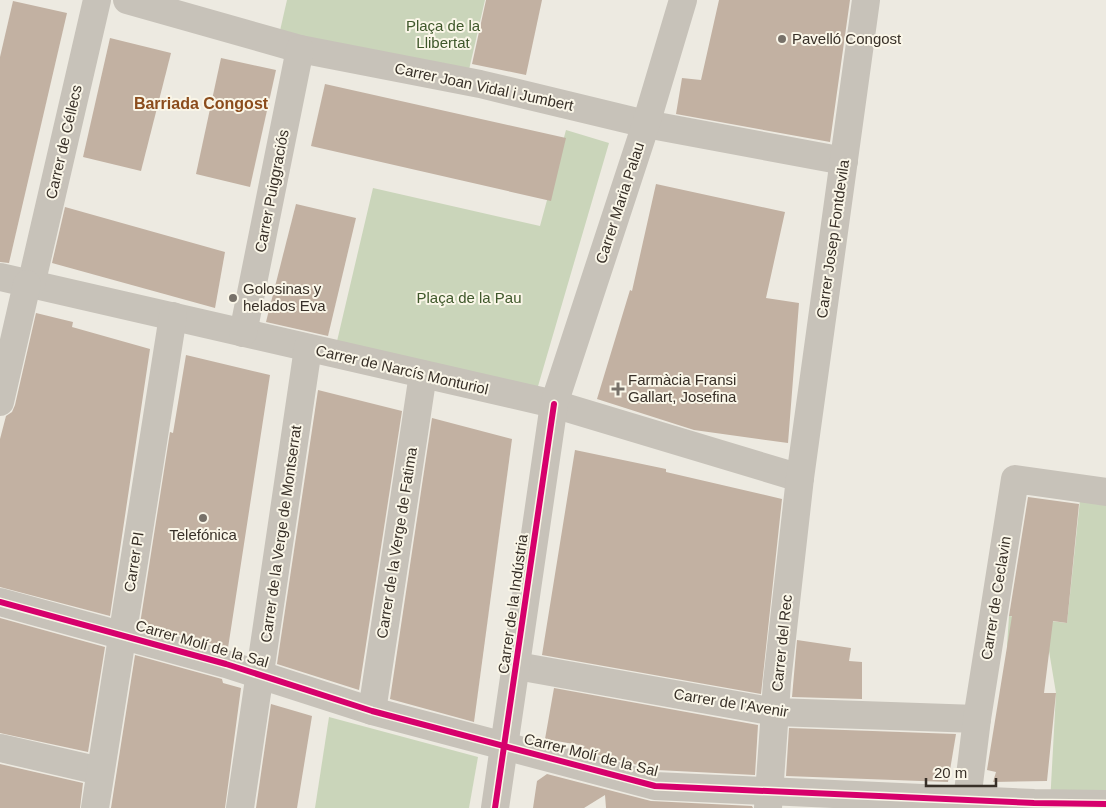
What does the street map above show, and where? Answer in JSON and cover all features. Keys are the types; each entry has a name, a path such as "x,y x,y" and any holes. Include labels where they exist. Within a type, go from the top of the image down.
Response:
{"street":[{"name":"Carrer de Céllecs","path":"0,402 97,0"},
{"name":"Carrer Joan Vidal i Jumbert","path":"127,0 300,49 480,84 646,124 844,161"},
{"name":"Carrer Maria Palau","path":"554,404 646,124 683,0"},
{"name":"Carrer Josep Fontdevila","path":"800,478 866,0"},
{"name":"Carrer Puiggraciós","path":"243,333 300,49"},
{"name":"Carrer de Narcís Monturiol","path":"0,277 554,404 800,478"},
{"name":"Carrer PI","path":"95,808 173,316"},
{"name":"Carrer de la Verge de Montserrat","path":"240,808 308,348"},
{"name":"Carrer de la Verge de Fatima","path":"372,711 423,374"},
{"name":"Carrer de la Indústria","path":"495,808 554,404"},
{"name":"Carrer del Rec","path":"768,800 775,712 800,478"},
{"name":"Carrer de Ceclavin","path":"966,804 977,719 1015,479 1106,492"},
{"name":"Carrer Molí de la Sal","path":"0,602 122,634 260,674 372,711 655,786 768,800 966,804 1106,804"},
{"name":"Carrer de l'Avenir","path":"516,666 775,712 977,719"},
{"path":"0,748 100,771"}],"green space":[{"name":"Plaça de la Llibertat","path":"287,0 485,0 468,74 279,35"},
{"name":"Plaça de la Pau","path":"566,130 609,143 534,400 334,354 373,188 540,226"},
{"path":"1080,500 1106,504 1106,804 1050,804 1056,693 1049,651 1007,646 1009,616 1067,623"},
{"path":"329,717 478,757 469,808 315,808"}],"building":[{"path":"486,0 542,0 526,75 472,64"},
{"name":"Pavelló Congost","path":"719,0 850,0 830,142 676,114 682,78 701,80"},
{"path":"13,1 67,13 9,263 0,262 0,57"},
{"path":"110,38 171,53 141,171 83,157"},
{"path":"221,58 276,70 250,187 196,174"},
{"path":"325,84 566,138 551,201 311,146"},
{"path":"656,184 785,212 766,298 799,303 788,443 694,430 597,399 630,290 632,291"},
{"path":"296,204 356,218 328,336 266,322"},
{"path":"65,207 225,252 215,308 52,263"},
{"path":"36,313 73,322 72,327 150,349 110,616 0,587 0,439 6,416 12,412 15,405"},
{"path":"186,355 270,375 228,648 140,624 170,432 173,433"},
{"path":"318,390 402,411 359,690 277,664"},
{"path":"432,418 512,439 474,722 390,699"},
{"path":"575,450 666,469 666,472 782,499 761,694 542,655"},
{"path":"1028,497 1079,504 1067,623 1053,621 1044,693 1056,693 1047,781 993,782 996,772 987,770 1012,616 1009,616"},
{"path":"0,618 105,647 88,752 0,733"},
{"path":"797,640 851,648 849,661 862,662 862,699 792,697"},
{"path":"135,655 222,679 223,683 241,688 225,808 111,808"},
{"path":"554,688 758,725 755,775 657,770 580,750 585,746 545,739"},
{"path":"271,704 312,716 297,808 256,808"},
{"path":"789,728 956,734 948,782 786,776"},
{"path":"0,764 83,783 80,808 0,808"},
{"path":"547,774 651,801 752,806 753,808 606,808 605,795 584,808 533,808 537,781"}],"cycle path":[{"path":"495,808 554,404"},
{"path":"0,602 226,664 372,711 655,786 1034,803 1106,804"}],"place":[{"name":"Pavelló Congost","path":"782,39"},
{"name":"Golosinas y helados Eva","path":"233,298"},
{"name":"Farmàcia Fransi Gallart, Josefina","path":"618,389"},
{"name":"Telefónica","path":"203,518"}],"district":[{"name":"Barriada Congost","path":"201,103"}]}
